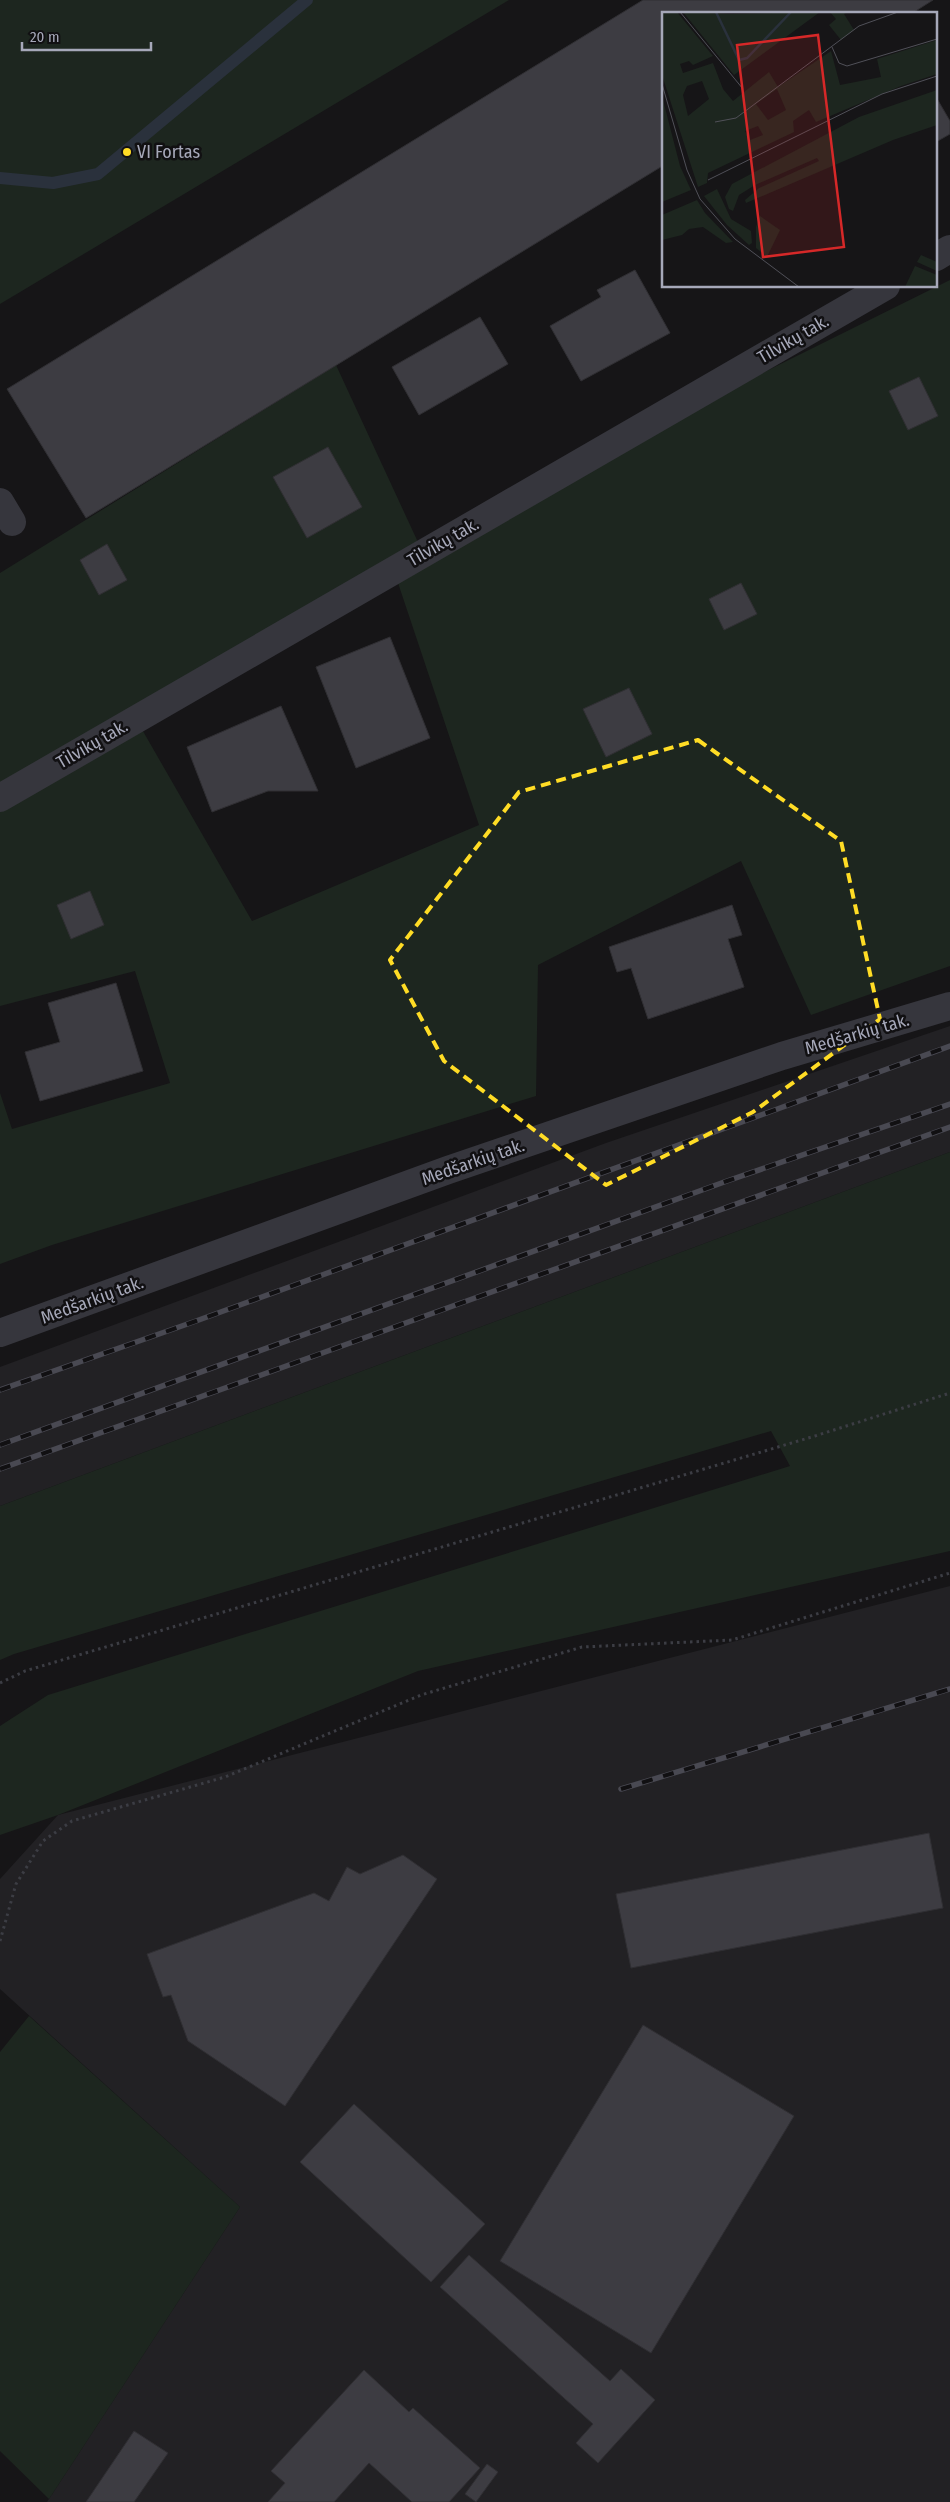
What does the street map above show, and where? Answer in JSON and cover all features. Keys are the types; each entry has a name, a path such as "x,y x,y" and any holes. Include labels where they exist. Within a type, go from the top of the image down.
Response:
{"street":[{"path":"938,256 950,249"},
{"name":"Tilvikų tak.","path":"0,798 883,288"},
{"name":"Medšarkių tak.","path":"0,1333 485,1158 782,1056 950,1006"}],"path":[{"path":"0,1683 25,1672 815,1436 950,1393"},
{"path":"0,1942 16,1884 43,1842 72,1821 225,1777 421,1695 582,1647 732,1640 950,1573"}],"highlighted area":[{"path":"698,740 841,841 880,1019 753,1112 606,1185 444,1061 390,960 519,792"}],"shaded area":[{"name":"VI Fortas","path":"0,0 509,0 0,304"},
{"path":"950,280 950,966 811,1015 741,861 538,965 536,1096 52,1245 0,1264 0,1093 12,1129 170,1083 135,971 0,1006 0,573 336,365 423,553 573,467 934,288 938,288 938,286","holes":["394,571 479,825 252,921 136,719"]},
{"path":"950,1026 950,1152 0,1506 0,1367 606,1143"},
{"path":"950,1152 950,1551 418,1671 58,1815 0,1835 0,1726 48,1695 790,1466 771,1431 14,1654 0,1660 0,1506"},
{"path":"950,1586 950,2502 47,2502 240,2207 0,1989 0,1879 58,1815"},
{"path":"29,2016 240,2207 49,2499 0,2451 0,2052"}],"building":[{"path":"643,0 933,0 914,12 662,12 662,166 86,518 7,389"},
{"path":"938,100 950,121 950,134 938,141"},
{"path":"635,270 670,333 581,381 550,326 601,297 597,290"},
{"path":"480,317 508,364 419,415 392,367"},
{"path":"919,377 938,416 908,430 889,391"},
{"path":"328,447 362,507 307,538 273,477"},
{"path":"107,544 127,580 99,595 80,560"},
{"path":"741,583 757,614 724,630 709,599"},
{"path":"390,637 430,738 356,768 316,667"},
{"path":"629,688 652,734 606,757 583,709"},
{"path":"281,706 318,791 268,791 212,812 187,747"},
{"path":"90,891 104,925 71,939 57,905"},
{"path":"732,905 742,935 728,939 744,987 648,1019 631,968 617,972 609,947"},
{"path":"116,983 143,1071 40,1101 25,1052 60,1042 48,1003"},
{"path":"929,1833 943,1908 631,1968 616,1894"},
{"path":"403,1855 437,1879 285,2106 188,2041 171,1995 163,1997 147,1954 314,1893 329,1901 347,1867 360,1874"},
{"path":"643,2025 794,2116 651,2353 500,2261"},
{"path":"354,2104 485,2224 431,2282 300,2162"},
{"path":"469,2255 610,2381 621,2369 655,2400 598,2463 576,2443 593,2424 440,2287"},
{"path":"364,2370 409,2412 413,2408 480,2468 449,2502 412,2502 369,2463 334,2502 268,2502 285,2483 271,2471"},
{"path":"134,2431 168,2453 134,2502 86,2502"},
{"path":"487,2464 498,2472 476,2502 465,2494"}],"waterway":[{"path":"0,178 53,183 98,174 307,0"}],"railway":[{"path":"0,1390 196,1321 950,1046"},
{"path":"0,1445 727,1181 950,1104"},
{"path":"0,1469 950,1127"},
{"path":"621,1789 950,1689"}],"place":[{"name":"VI Fortas","path":"127,152"}]}
